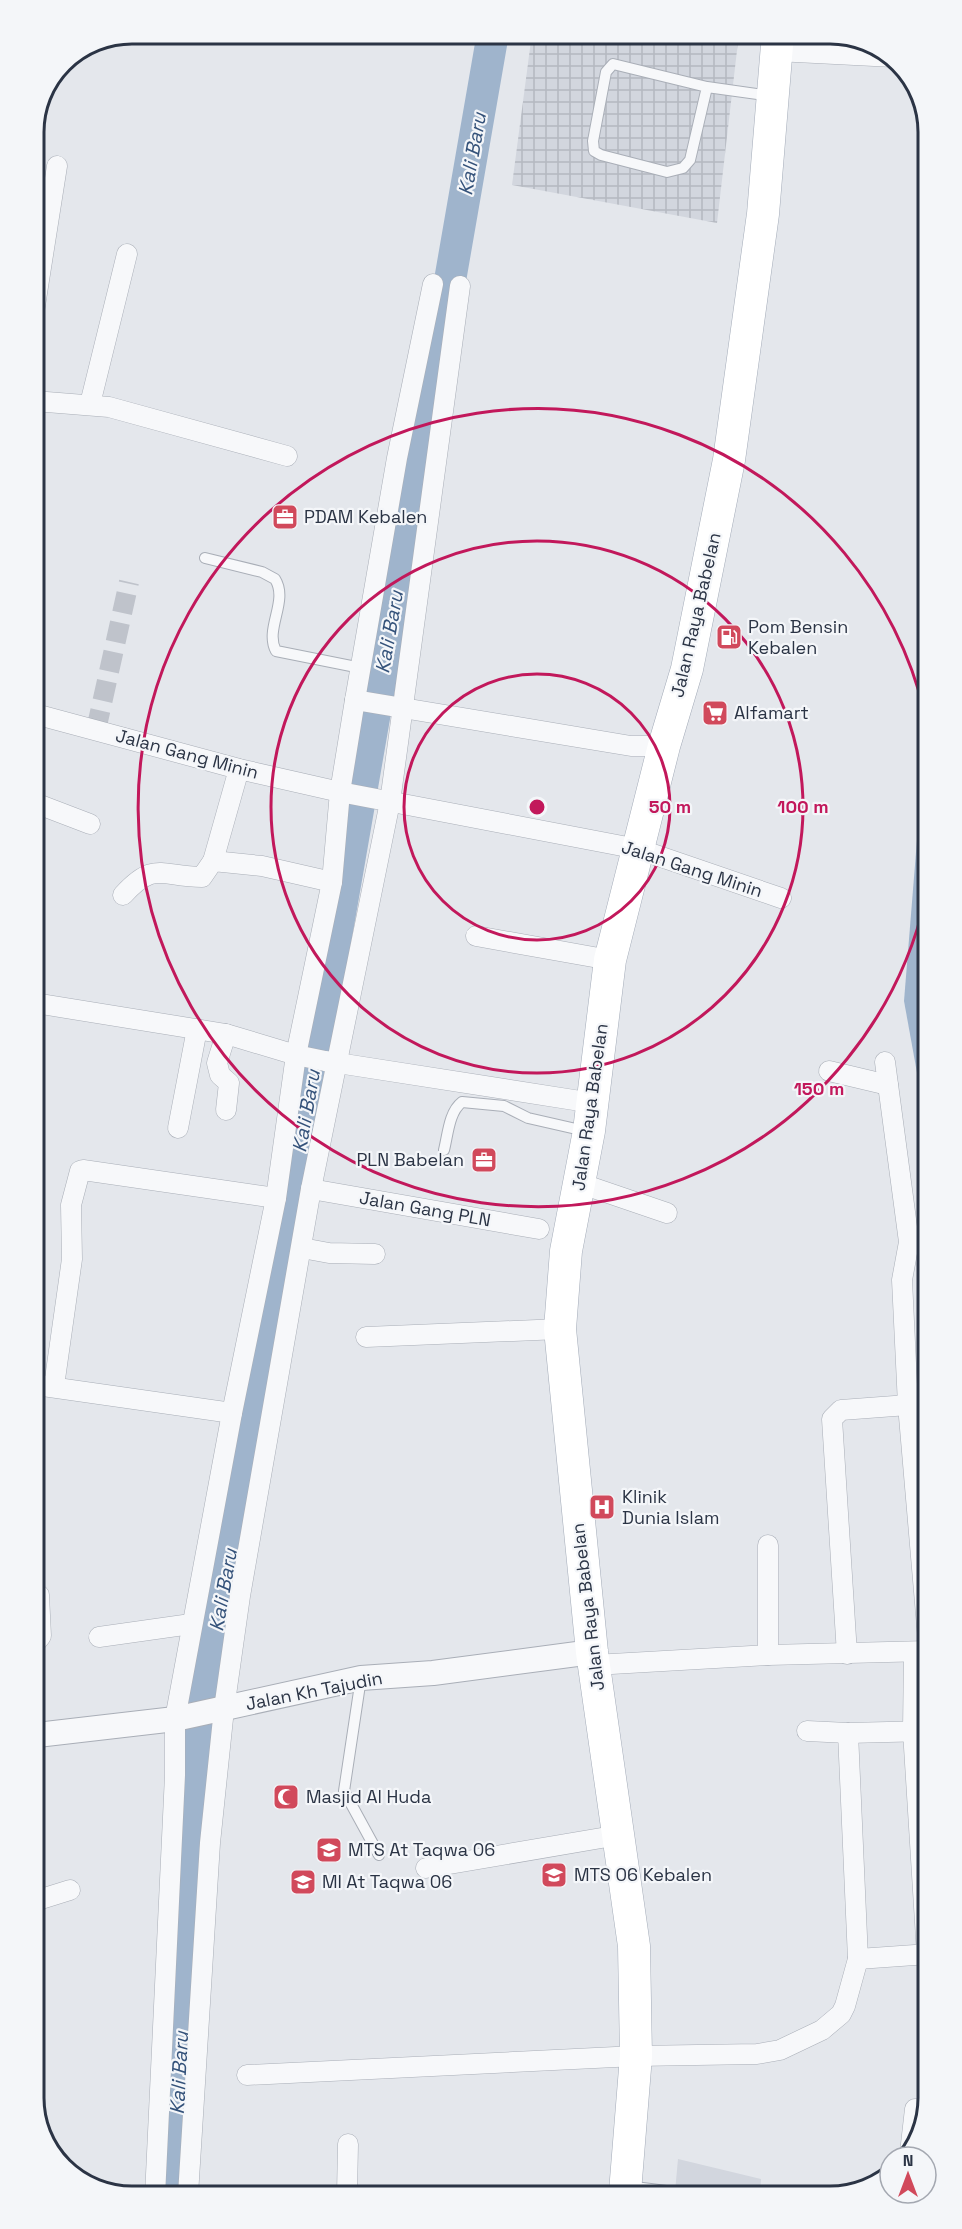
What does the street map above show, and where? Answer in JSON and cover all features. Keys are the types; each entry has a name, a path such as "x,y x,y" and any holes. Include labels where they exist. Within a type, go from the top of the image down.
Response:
{"main road":[{"name":"Jalan Raya Babelan","path":"625,2186 636,2056 634,1946 593,1659 560,1329 566,1251 591,1117 610,960 664,746 687,669 729,460 763,214 777,44"}],"street":[{"path":"793,44 872,54"},
{"path":"44,249 57,166"},
{"path":"90,404 127,255"},
{"path":"156,2185 175,1775 200,1714 240,1596 302,1248 311,1189 317,1059 332,882 362,701 361,668 397,458 434,285"},
{"path":"189,2185 210,1843 191,1624 276,1198 317,1059 386,801 460,286"},
{"path":"44,401 90,404 287,456"},
{"path":"362,701 631,746 664,746"},
{"name":"Jalan Gang Minin","path":"44,716 239,769 346,793 638,849 781,898"},
{"path":"123,895 142,876 160,872 202,877 213,861 239,769"},
{"path":"44,806 90,824"},
{"path":"213,861 262,866 332,882"},
{"path":"476,936 610,960"},
{"path":"44,1004 226,1034 317,1059 591,1117"},
{"path":"178,1128 197,1029"},
{"path":"226,1034 217,1063 220,1075 229,1083 226,1110"},
{"path":"885,1062 909,1242 902,1280 908,1405 918,1499"},
{"path":"829,1071 888,1085"},
{"path":"232,1413 45,1385 72,1259 71,1205 80,1171 83,1170 276,1198"},
{"path":"579,1183 667,1213"},
{"name":"Jalan Gang PLN","path":"311,1189 539,1229"},
{"path":"302,1248 329,1253 375,1254"},
{"path":"366,1337 560,1329"},
{"path":"847,1654 832,1419 841,1410 908,1405"},
{"path":"768,1545 768,1655"},
{"path":"99,1637 191,1624"},
{"path":"593,1659 847,1654 918,1647"},
{"name":"Jalan Kh Tajudin","path":"44,1734 200,1714 361,1678 433,1674 593,1659"},
{"path":"807,1731 848,1733 918,1731"},
{"path":"247,2075 636,2056 757,2054 780,2050 822,2030 841,2014 858,1959 848,1733"},
{"path":"426,1868 619,1835"},
{"path":"44,1898 70,1890"},
{"path":"858,1959 918,1955"},
{"path":"913,2129 915,2109"},
{"path":"347,2185 348,2144"}],"lane":[{"path":"707,87 690,160 679,170 667,172 601,155 594,151 593,141 606,72 613,64 707,87 772,97"},
{"path":"206,558 262,572 275,579 280,594 272,640 276,651 361,668"},
{"path":"444,1150 450,1121 457,1106 462,1102 504,1106 528,1118 591,1117"},
{"path":"361,1678 344,1791 379,1856"}],"shaded area":[{"path":"531,44 738,44 717,223 512,185"},
{"path":"678,2159 761,2179 760,2186 676,2186"}],"water":[{"path":"918,828 918,1078 904,1001"}],"waterway":[{"name":"Kali Baru","path":"174,2185 195,1748 491,44"}],"tunnel":[{"path":"96,730 129,582"}],"place":[{"name":"PDAM Kebalen","path":"285,517"},
{"name":"Pom Bensin Kebalen","path":"729,637"},
{"name":"Alfamart","path":"715,713"},
{"name":"PLN Babelan","path":"484,1160"},
{"name":"Klinik Dunia Islam","path":"602,1507"},
{"name":"Masjid Al Huda","path":"286,1797"},
{"name":"MTS At Taqwa 06","path":"329,1850"},
{"name":"MTS 06 Kebalen","path":"554,1875"},
{"name":"MI At Taqwa 06","path":"303,1882"}]}
